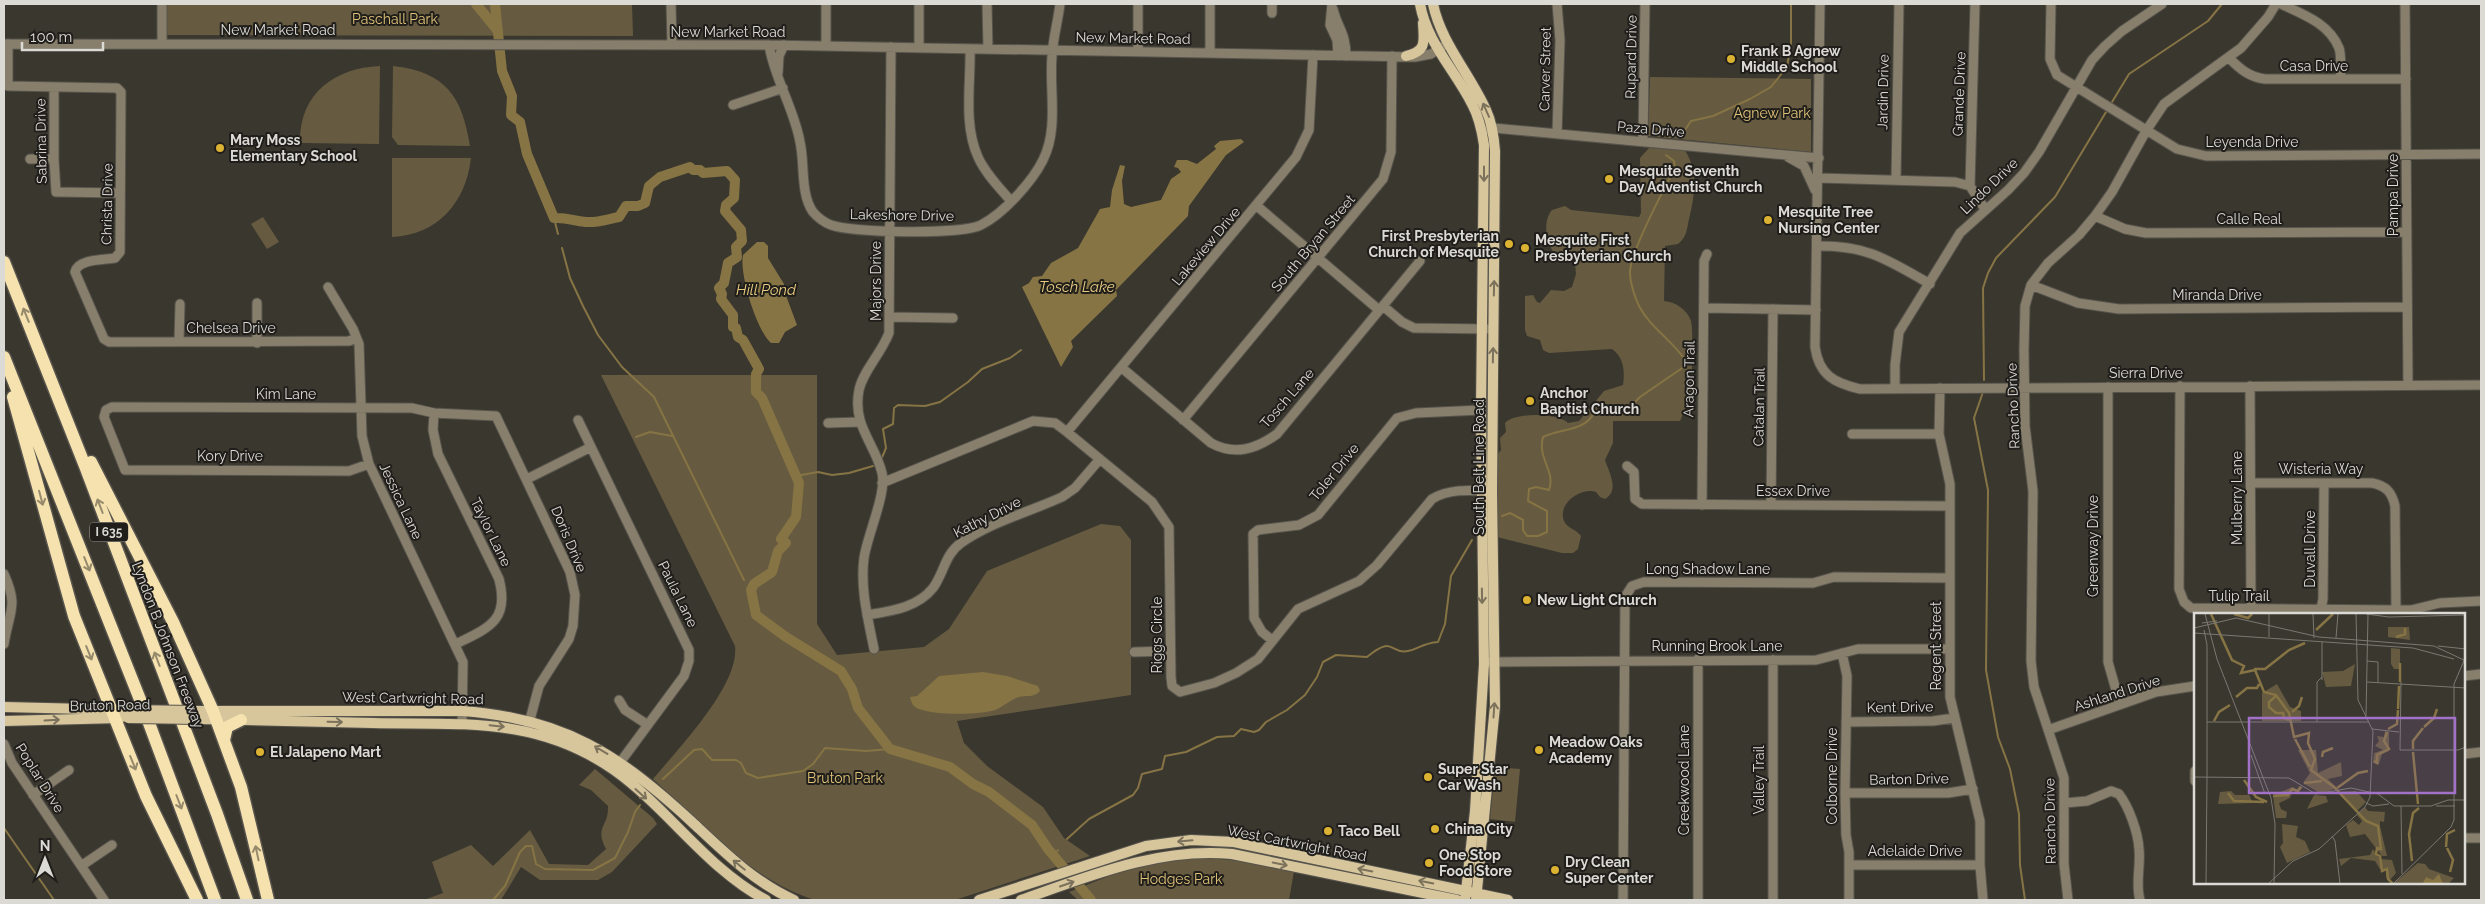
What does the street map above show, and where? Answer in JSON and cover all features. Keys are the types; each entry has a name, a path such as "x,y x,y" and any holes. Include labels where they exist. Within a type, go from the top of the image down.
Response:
{"highway":[{"name":"Lyndon B Johnson Freeway","path":"4,262 44,360 217,814 247,900"},
{"path":"4,358 64,587 159,826 197,900"},
{"name":"I 635","path":"4,358 143,707 215,900"},
{"path":"44,360 101,484 189,654 224,740 245,803 268,900"},
{"path":"224,740 227,727 241,720"}],"main road":[{"path":"1406,56 1418,54 1422,48 1420,4"},
{"name":"South Belt Line Road","path":"1428,4 1480,98 1493,128 1495,151 1493,386 1482,578 1484,664 1471,896"},
{"path":"1433,4 1436,21"},
{"name":"South Belt Line Road","path":"1422,15 1438,50 1472,104 1482,131 1484,145 1481,410 1495,578 1496,661 1495,706 1484,825 1471,896"},
{"path":"1484,205 1495,205"},
{"path":"1483,242 1494,242"},
{"path":"1481,385 1493,386"},
{"path":"1482,578 1495,578"},
{"name":"Bruton Road","path":"4,707 113,714 214,715"},
{"path":"310,710 310,722"},
{"name":"West Cartwright Road","path":"214,715 241,720 310,710 462,711 488,713 528,726 618,767 690,820 738,866 777,896 794,900"},
{"name":"Bruton Road","path":"4,721 113,714"},
{"name":"West Cartwright Road","path":"214,715 267,716 310,722 462,724 512,728 528,726"},
{"name":"West Cartwright Road","path":"618,767 680,831 731,878 766,900"},
{"path":"1476,790 1477,820 1484,825"},
{"path":"680,831 690,820"},
{"name":"West Cartwright Road","path":"979,900 1102,859 1166,843 1191,840 1234,842 1457,900"},
{"path":"1232,854 1234,842"},
{"name":"West Cartwright Road","path":"1024,899 1107,871 1172,854 1209,852 1342,871 1471,896 1508,900"},
{"path":"998,900 1010,895 1012,890"}],"street":[{"path":"162,4 162,44"},
{"path":"671,4 672,45"},
{"path":"826,4 826,46"},
{"path":"919,48 920,4"},
{"path":"987,4 988,49"},
{"name":"Lakeshore Drive","path":"769,45 771,60 778,73 800,140 808,203 814,213 828,225 839,228 957,230 979,226 1028,183 1039,168 1047,149 1052,122 1052,50 1054,29 1060,4"},
{"path":"1138,4 1138,52"},
{"path":"1210,4 1210,53"},
{"path":"1332,4 1336,20 1345,35 1342,56"},
{"name":"Carver Street","path":"1557,134 1560,40 1558,4"},
{"name":"Rupard Drive","path":"1643,141 1645,4"},
{"path":"1704,308 1816,310 1820,4"},
{"name":"Jardin Drive","path":"1896,180 1899,4"},
{"name":"Grande Drive","path":"1970,186 1975,4"},
{"name":"Leyenda Drive","path":"2051,4 2050,59 2052,69 2062,80 2177,149 2206,156 2481,154"},
{"name":"Lindo Drive","path":"1896,388 1894,365 1899,332 1960,232 2008,190 2024,173 2040,152 2092,60 2105,46 2152,6 2162,4"},
{"name":"Rancho Drive","path":"2068,900 2064,864 2064,778 2034,687 2031,661 2033,491 2025,426 2025,306 2031,285 2048,264 2079,235 2112,192 2146,131 2164,104 2229,58 2263,23 2276,4"},
{"path":"2281,4 2307,16 2321,25 2330,35 2339,48 2341,79"},
{"name":"Pampa Drive","path":"2405,4 2408,385"},
{"name":"New Market Road","path":"6,44 769,45 1424,56 1448,43"},
{"path":"6,44 8,86 54,88"},
{"name":"Lakeshore Drive","path":"778,73 779,56 784,46"},
{"name":"Majors Drive","path":"874,649 863,584 864,558 882,484 882,473 860,422 858,392 862,380 885,343 889,333 891,47"},
{"path":"970,49 970,118 972,138 978,157 1010,200"},
{"name":"Lakeview Drive","path":"1067,432 1257,206 1305,144 1310,120 1313,54"},
{"name":"South Bryan Street","path":"1183,420 1383,179 1391,152 1392,56"},
{"name":"Casa Drive","path":"2229,58 2241,70 2259,78 2406,80"},
{"name":"Christa Drive","path":"54,88 119,89 121,94 118,257 82,264 76,270 79,283 104,339"},
{"name":"Sabrina Drive","path":"54,88 56,192 120,193"},
{"path":"733,105 783,88"},
{"name":"Paza Drive","path":"1482,131 1493,128 1819,158"},
{"path":"1781,154 1804,166 1812,180 1818,200"},
{"path":"30,159 54,159"},
{"path":"1818,178 1955,182 1970,186 1985,209"},
{"path":"1257,206 1319,257 1358,294 1402,322 1414,328 1494,329"},
{"name":"Calle Real","path":"2095,216 2126,229 2146,233 2407,232"},
{"path":"1817,246 1848,246 1880,255 1930,284"},
{"name":"Aragon Trail","path":"1702,505 1704,261 1707,254"},
{"name":"Tosch Lane","path":"1122,368 1212,443 1229,450 1240,450 1263,444 1277,434 1420,260"},
{"name":"Miranda Drive","path":"2031,285 2070,301 2119,309 2407,307"},
{"name":"Jessica Lane","path":"328,287 356,338 360,351 362,436 369,464 463,662 462,724"},
{"path":"257,303 257,343"},
{"path":"179,342 180,304"},
{"name":"Catalan Trail","path":"1771,505 1773,309"},
{"name":"Sierra Drive","path":"1816,310 1816,347 1820,364 1827,374 1839,384 1860,388 2481,385"},
{"path":"890,317 953,318"},
{"name":"Chelsea Drive","path":"104,339 110,342 257,343 349,341 356,338"},
{"name":"Tulip Trail","path":"2180,386 2179,593 2184,602 2191,608 2321,612 2396,610 2481,601"},
{"name":"Mulberry Lane","path":"2250,386 2251,609"},
{"name":"Greenway Drive","path":"2108,387 2107,643 2108,662 2120,704"},
{"name":"Regent Street","path":"1940,388 1939,434 1950,484 1950,697 1980,821 1980,865 1983,900"},
{"name":"Kim Lane","path":"112,438 104,418 106,410 112,407 412,408 434,413 496,416"},
{"name":"Toler Drive","path":"1272,640 1262,632 1254,618 1253,534 1258,530 1305,523 1318,515 1397,418 1416,413 1481,410"},
{"name":"Taylor Lane","path":"434,413 433,430 438,454 499,579 503,596 503,606 498,617 488,629 456,644"},
{"name":"Doris Drive","path":"496,416 570,572 575,595 576,612 569,639 539,686 528,726"},
{"name":"Paula Lane","path":"578,420 689,650 689,661 684,676 618,767"},
{"name":"Riggs Circle","path":"882,484 1033,421 1055,423 1152,502 1169,527 1171,681 1174,689 1180,692 1214,683 1236,673 1258,659 1298,609 1359,581 1371,570 1432,499 1448,492 1487,491"},
{"path":"828,423 860,422"},
{"path":"1852,434 1939,434"},
{"name":"Kory Drive","path":"112,438 125,470 349,472 369,464"},
{"path":"527,479 591,447"},
{"name":"Kathy Drive","path":"867,615 902,609 914,603 933,587 955,548 974,536 1062,497 1076,488 1100,459"},
{"name":"Essex Drive","path":"1627,466 1634,472 1634,496 1642,504 1950,506"},
{"name":"Wisteria Way","path":"2250,483 2372,483 2385,487 2392,494 2395,506 2396,610"},
{"name":"Duvall Drive","path":"2321,612 2324,483"},
{"path":"4,574 13,594 13,606 5,633 4,644"},
{"name":"Long Shadow Lane","path":"1623,900 1624,597 1632,586 1644,582 1814,582 1834,578 1950,578"},
{"name":"Running Brook Lane","path":"1484,664 1496,661 1816,660 1858,649 1950,649"},
{"path":"1134,652 1170,651"},
{"name":"Colborne Drive","path":"1842,653 1847,676 1845,793 1849,900"},
{"name":"Creekwood Lane","path":"1698,659 1698,900"},
{"name":"Valley Trail","path":"1773,660 1773,900"},
{"path":"2465,676 2481,674"},
{"name":"Ashland Drive","path":"2048,730 2156,692 2194,686"},
{"path":"619,700 625,710 648,725"},
{"name":"Kent Drive","path":"1846,722 1933,721 1954,718"},
{"name":"Poplar Drive","path":"4,744 12,763 104,900"},
{"path":"2465,754 2481,752"},
{"path":"33,795 69,770"},
{"name":"Barton Drive","path":"1845,793 1948,793 1973,789"},
{"path":"2064,803 2087,800 2111,791 2119,794 2130,816 2140,850 2137,880 2140,900"},
{"path":"2465,838 2481,838"},
{"path":"81,866 112,845"},
{"name":"Adelaide Drive","path":"1849,865 1980,865"}],"green space":[{"name":"Paschall Park","path":"159,4 632,4 633,36 159,35"},
{"path":"380,66 379,144 300,143 301,126 306,111 322,87 334,78 348,72"},
{"path":"393,66 426,74 439,81 448,90 456,100 462,113 470,146 398,145 392,137"},
{"name":"Agnew Park","path":"1650,77 1811,79 1811,152 1648,136"},
{"path":"1649,148 1684,149 1689,157 1694,174 1693,201 1685,235 1678,244 1665,246 1664,301 1680,307 1687,313 1691,321 1692,393 1680,421 1613,421 1613,443 1605,460 1611,476 1612,491 1605,499 1596,492 1590,491 1577,494 1567,503 1564,509 1564,521 1581,536 1578,549 1573,553 1562,553 1497,537 1496,456 1501,450 1500,438 1506,432 1505,423 1510,419 1536,415 1555,417 1568,423 1579,421 1604,391 1623,385 1623,365 1619,356 1612,349 1549,353 1543,350 1540,340 1527,336 1525,330 1525,296 1533,295 1537,302 1540,303 1551,290 1564,291 1572,287 1576,274 1575,264 1559,259 1551,249 1546,228 1549,215 1552,210 1565,206 1571,210 1639,217 1641,213 1640,158"},
{"path":"392,158 471,158 463,189 447,213 436,223 423,230 408,235 392,237"},
{"path":"263,217 279,242 267,249 251,224"},
{"name":"Bruton Park","path":"601,375 817,375 817,624 837,655 924,647 949,629 987,571 1101,524 1120,526 1131,540 1131,695 957,721 964,743 987,766 1043,807 1064,838 1090,856 955,900 815,900 791,891 748,865 653,779 718,698 734,662 735,646"},
{"path":"1495,767 1520,769 1515,822 1490,819"},
{"path":"595,769 653,818 657,824 612,872 598,880 540,880 521,867 501,900 424,900 443,893 432,862 471,845 493,866 530,830 549,864 588,865 606,849 601,836 608,813 608,806 591,790 579,785"},
{"name":"Hodges Park","path":"1208,858 1254,862 1294,871 1289,900 1078,900 1069,892 1119,872 1172,859"}],"water":[{"name":"Tosch Lake","path":"1241,139 1244,142 1226,155 1189,206 1188,216 1116,290 1117,296 1071,341 1073,347 1061,367 1022,287 1029,283 1033,277 1042,276 1051,263 1078,248 1100,209 1110,207 1112,190 1120,165 1125,166 1122,181 1124,204 1131,207 1161,200 1171,179 1181,172 1178,168 1174,167 1177,160 1187,160 1197,164 1216,149 1214,146 1220,141"},
{"name":"Hill Pond","path":"757,242 764,242 768,246 768,258 784,284 785,293 797,325 785,332 779,343 771,343 760,327 746,288 742,264 743,255"},
{"path":"983,672 1007,676 1038,686 1040,691 1033,695 1016,698 995,710 978,713 931,712 915,707 912,703 910,697 917,696 939,676"}],"waterway":[{"path":"476,4 498,31"},
{"path":"495,4 502,71 512,96 511,115 520,122 527,154 554,218 590,222 619,217 626,206 638,206 645,203 649,186 660,177 690,167 703,173 727,171 735,180 734,198 726,205 725,211 741,230 742,241 736,247 737,257 728,263 724,283 719,288 722,294 721,299 733,315 733,327 736,328 738,337 743,340 759,369 756,374 756,392 762,398 799,483 796,517 781,539 786,543 778,551 772,572 754,584 751,590 756,615 786,637 841,671 852,689 858,708 890,749 950,767 973,784 989,792 1032,825 1048,849 1091,900"},
{"path":"1668,137 1683,133 1691,121 1713,116 1771,87 1787,67 1791,43 1791,4"},
{"path":"2112,102 2129,74 2208,21 2222,4"},
{"path":"1984,380 1983,288 1988,273 1996,258 2055,197 2106,112"},
{"path":"1502,516 1510,513 1523,520 1523,530 1527,536 1538,536 1547,532 1547,511 1528,501 1529,489 1536,487 1549,490 1551,483 1542,452 1543,437 1578,427 1590,419 1594,413 1605,409 1628,409 1640,397 1688,364 1677,349 1656,329 1644,314 1636,299 1630,277 1631,264 1641,236 1675,168 1674,161 1666,155"},
{"path":"554,218 558,234"},
{"path":"562,248 570,278 598,335 622,367 654,397 744,580"},
{"path":"881,460 886,448 883,429 893,424 894,408 898,405 925,406 940,402 968,382 982,369 1010,358 1021,350"},
{"path":"1983,392 1974,418 1988,490 1986,670 1998,737 2010,769 2019,814 2020,865 2025,900"},
{"path":"636,437 650,432 672,436"},
{"path":"796,476 818,472 832,475 849,473 873,466"},
{"path":"1067,839 1089,819 1133,795 1138,788 1142,774 1162,769 1165,756 1186,752 1217,737 1234,736 1241,729 1254,732 1259,730 1266,722 1287,710 1305,695 1317,677 1323,662 1336,655 1367,657 1376,650 1387,646 1408,651 1438,642 1445,624 1451,576 1472,540"},
{"path":"749,586 751,590"},
{"path":"663,779 694,750 702,749 712,760 736,760 741,763 746,773 758,778 803,771 813,764 825,748 866,751 890,749"},
{"path":"493,900 505,886 520,852 526,846 532,846 536,864 545,869 593,870 615,858 628,832 635,812 640,805"},
{"path":"4,828 54,900"},
{"path":"1054,855 1058,850"}],"place":[{"name":"Frank B Agnew Middle School","path":"1731,59"},
{"name":"Mary Moss Elementary School","path":"220,148"},
{"name":"Mesquite Seventh Day Adventist Church","path":"1609,179"},
{"name":"Mesquite Tree Nursing Center","path":"1768,220"},
{"name":"First Presbyterian Church of Mesquite","path":"1509,244"},
{"name":"Mesquite First Presbyterian Church","path":"1525,248"},
{"name":"Anchor Baptist Church","path":"1530,401"},
{"name":"New Light Church","path":"1527,600"},
{"name":"Meadow Oaks Academy","path":"1539,750"},
{"name":"El Jalapeno Mart","path":"260,752"},
{"name":"Super Star Car Wash","path":"1428,777"},
{"name":"China City","path":"1435,829"},
{"name":"Taco Bell","path":"1328,831"},
{"name":"One Stop Food Store","path":"1429,863"},
{"name":"Dry Clean Super Center","path":"1555,870"}]}
